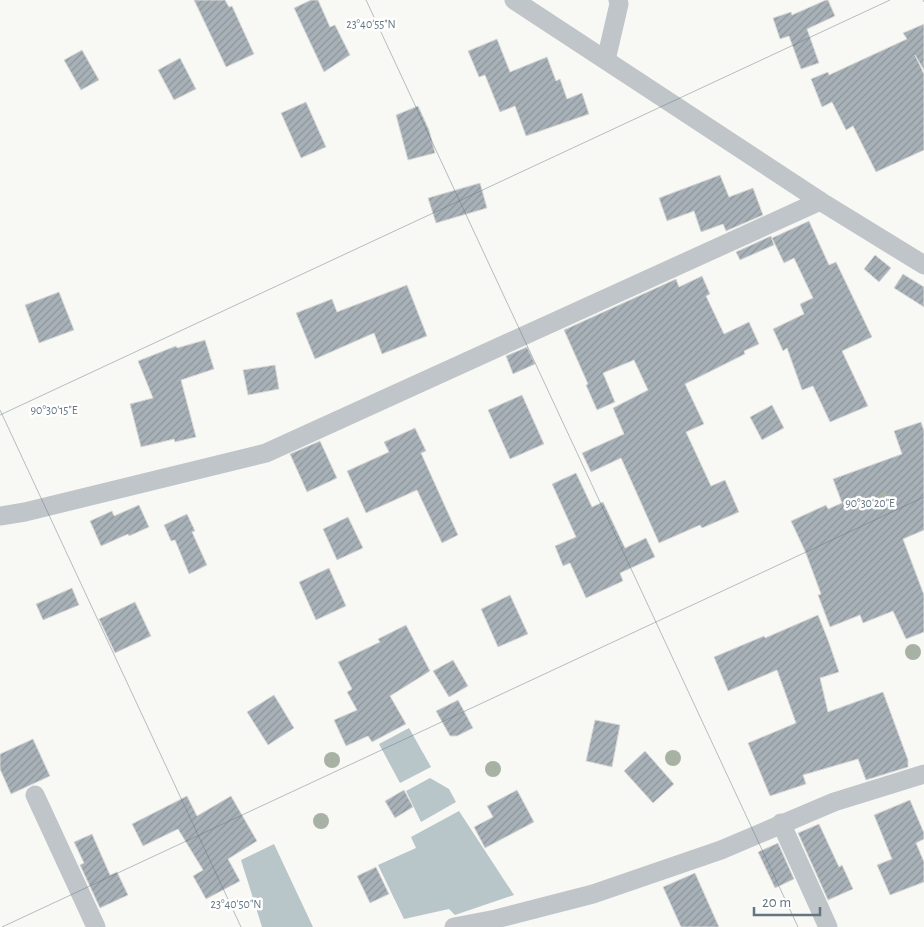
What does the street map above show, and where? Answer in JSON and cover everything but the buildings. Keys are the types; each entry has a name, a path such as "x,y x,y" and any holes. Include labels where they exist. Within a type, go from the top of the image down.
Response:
{"street":[{"path":"514,0 820,201 924,265"},
{"path":"606,60 619,4 618,0"},
{"path":"0,516 25,512 266,453 820,201"},
{"path":"454,927 496,919 594,894 720,850 834,802 924,774"},
{"path":"36,795 96,927"},
{"path":"781,823 828,927"}],"shaded area":[{"path":"409,728 431,767 400,783 379,744"},
{"path":"430,778 449,789 456,802 421,822 406,791"},
{"path":"459,811 514,895 455,915 449,909 404,919 378,865 416,848 411,837"},
{"path":"274,844 313,927 262,927 241,860"}]}
